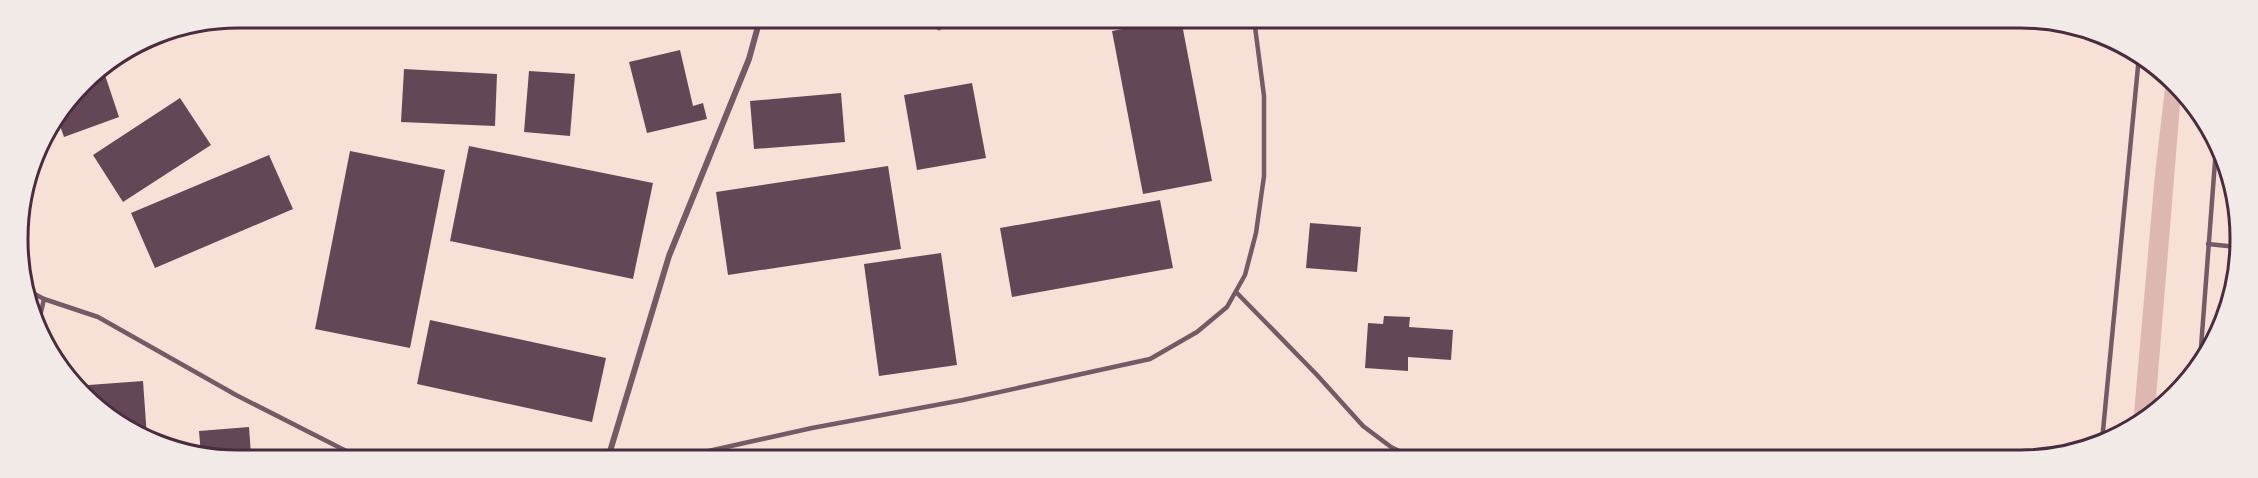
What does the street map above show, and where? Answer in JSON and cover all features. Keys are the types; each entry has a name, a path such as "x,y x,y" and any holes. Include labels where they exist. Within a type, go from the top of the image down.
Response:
{"street":[{"path":"610,450 669,256 745,69 757,29"}],"lane":[{"path":"714,450 812,428 963,400 1150,359 1197,332 1227,307 1236,292 1245,275 1256,233 1264,176 1264,96 1255,28"},
{"path":"2103,432 2138,66"},
{"path":"2201,344 2215,163"},
{"path":"2208,244 2229,246"},
{"path":"1236,292 1363,426 1396,449"},
{"path":"37,295 98,317 236,395 344,450"},
{"path":"41,310 44,299"}],"shaded area":[{"path":"2165,87 2180,104 2156,399 2134,415 2155,174"}],"building":[{"path":"1125,28 1183,28 1212,181 1143,194 1112,31"},
{"path":"680,50 693,106 703,103 707,119 647,133 629,62"},
{"path":"404,69 497,74 495,126 401,122"},
{"path":"529,71 575,74 570,136 524,132"},
{"path":"106,76 119,117 64,137 61,128 64,122 90,90"},
{"path":"972,83 986,158 917,170 904,95"},
{"path":"841,93 845,142 754,149 750,101"},
{"path":"180,98 211,145 123,202 93,155"},
{"path":"469,146 653,183 633,279 450,241"},
{"path":"350,151 445,170 410,348 315,329"},
{"path":"269,155 293,209 155,268 131,213"},
{"path":"888,166 901,249 728,275 716,192"},
{"path":"1160,200 1173,268 1012,297 1000,228"},
{"path":"1310,223 1361,227 1357,272 1306,268"},
{"path":"941,253 957,365 879,376 864,264"},
{"path":"1384,316 1410,317 1409,327 1453,330 1451,360 1408,357 1408,371 1365,368 1368,323 1383,324"},
{"path":"430,320 606,358 592,422 417,384"},
{"path":"143,381 146,428 111,406 87,385"},
{"path":"249,427 251,450 200,445 199,431"}]}
